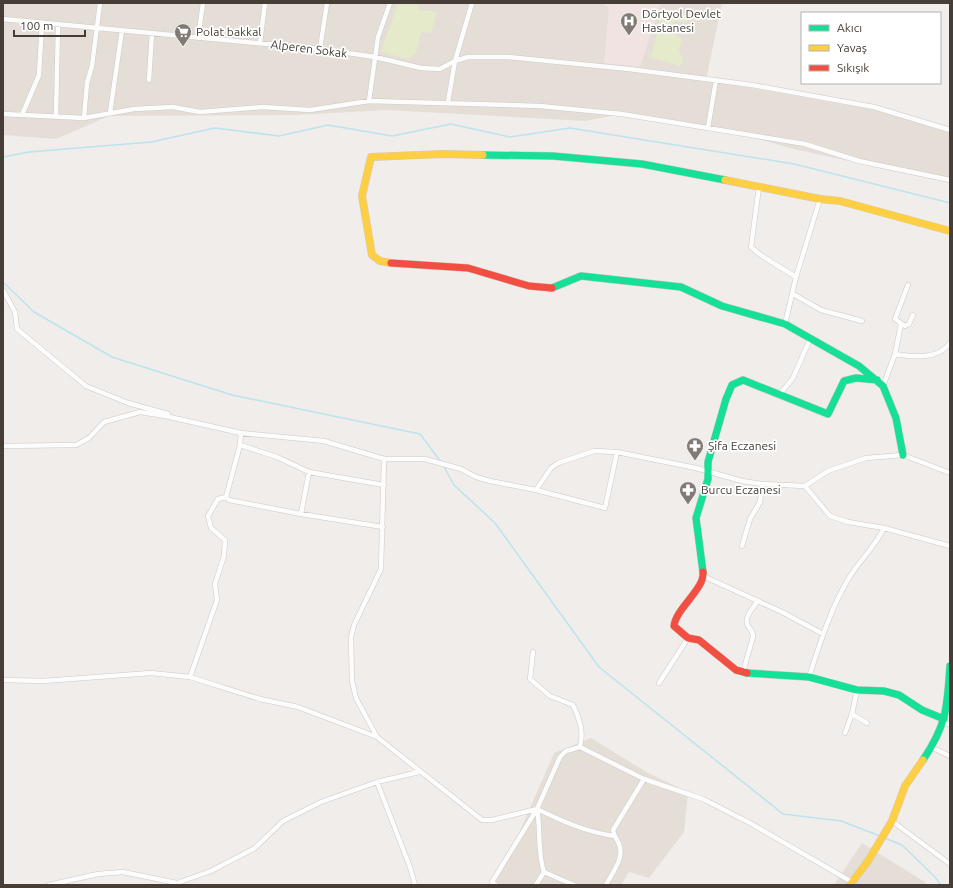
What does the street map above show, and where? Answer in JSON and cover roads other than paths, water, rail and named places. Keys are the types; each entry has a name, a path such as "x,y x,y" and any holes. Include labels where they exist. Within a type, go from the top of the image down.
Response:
{"street":[{"path":"84,118 87,83 92,66 100,3"},
{"path":"198,38 203,3"},
{"path":"260,43 265,3"},
{"path":"320,49 327,3"},
{"path":"369,101 378,37 390,3"},
{"path":"448,102 455,61 472,3"},
{"name":"Alperen Sokak","path":"3,19 42,24 320,49 375,57 420,68 440,69 455,61 468,57 507,57 629,69 716,80 874,107 950,130"},
{"path":"22,115 40,75 42,24"},
{"path":"56,115 58,25"},
{"path":"110,113 122,30"},
{"path":"149,80 152,33"},
{"path":"708,128 716,80"},
{"path":"3,114 56,115 84,118 134,109 173,107 200,112 263,108 310,110 369,101 448,102 540,106 622,114 805,144 859,161 950,180"},
{"path":"903,455 896,418 883,386 859,366 785,324 722,306 681,287 574,276 561,285 550,288 520,283 468,268 389,263 380,260 372,255 362,196 368,164 372,157 443,154 553,156 642,164 820,199 840,201 950,231"},
{"path":"759,187 752,247 762,256 796,277"},
{"path":"785,324 796,277 820,199"},
{"path":"908,285 895,319 905,326 909,324 913,315"},
{"path":"3,290 15,312 17,329 86,386 128,403 153,409 191,422"},
{"path":"793,294 821,310 862,320"},
{"path":"883,386 895,354 901,324"},
{"path":"779,395 793,378 810,339"},
{"path":"895,354 911,357 925,356 945,349 950,343"},
{"path":"877,380 856,378 844,381 828,414 743,380 732,385 720,420 707,471 708,479 696,518 703,576 698,586 675,618 674,626 688,638 699,640 736,670 743,672 809,677 857,690 884,691 899,694 922,710 946,722"},
{"path":"3,446 76,445 89,438 104,422 140,412 241,433 324,441 384,459 425,460 461,469 476,478 536,490 605,508 617,452"},
{"path":"226,497 240,445 241,433"},
{"path":"240,445 277,457 309,472 384,485"},
{"path":"536,490 551,468 558,463 594,451 617,452 707,471 742,482 762,484 805,486 828,472 866,458 903,455 950,472"},
{"path":"377,737 356,698 352,680 351,637 354,625 381,569 384,459"},
{"path":"302,514 309,472"},
{"path":"742,546 750,518 760,502 762,484"},
{"path":"805,486 830,516 848,522 884,528 950,546"},
{"path":"190,677 217,600 215,584 224,556 225,540 211,528 208,516 218,499 226,497 229,500 302,514 383,527"},
{"path":"809,677 824,634 849,578 878,539 884,528"},
{"path":"703,576 757,602 782,612 824,634"},
{"path":"743,672 753,637 752,630 747,624 747,618 757,602"},
{"path":"659,682 688,638"},
{"path":"532,652 530,680 550,696 573,706 582,728 580,747"},
{"path":"496,885 492,882 537,809 560,757 566,751 580,747 644,780 703,799 750,823 853,884 890,824 905,786 936,740 946,722 950,666"},
{"path":"3,680 43,681 151,673 190,677 260,699 298,707 377,737 419,772 482,820 492,820 537,809 562,822 585,828 592,833 614,836"},
{"path":"845,733 852,714 857,690"},
{"path":"852,714 867,723"},
{"path":"931,747 950,756"},
{"path":"49,885 98,874 124,872 177,883 211,871 256,848 283,821 321,802 377,782 419,772"},
{"path":"606,885 617,864 621,852 613,830 644,780"},
{"path":"377,782 410,867 415,885"},
{"path":"537,809 541,863 544,872 574,885"},
{"path":"890,824 950,864"},
{"path":"536,885 544,872"}],"waterway":[{"path":"3,157 29,152 151,142 215,128 279,136 328,125 392,136 451,124 510,137 570,128 794,164 950,203"},
{"path":"3,282 34,312 112,357 232,395 420,434 441,462"},
{"path":"443,465 454,485 495,523 599,667 783,814 841,821 880,836"},
{"path":"885,838 902,845 935,877 941,885"}],"place":[{"name":"Dörtyol Devlet Hastanesi","path":"629,36"},
{"name":"Polat bakkal","path":"183,47"},
{"name":"Şifa Eczanesi","path":"695,461"},
{"name":"Burcu Eczanesi","path":"688,505"}]}
